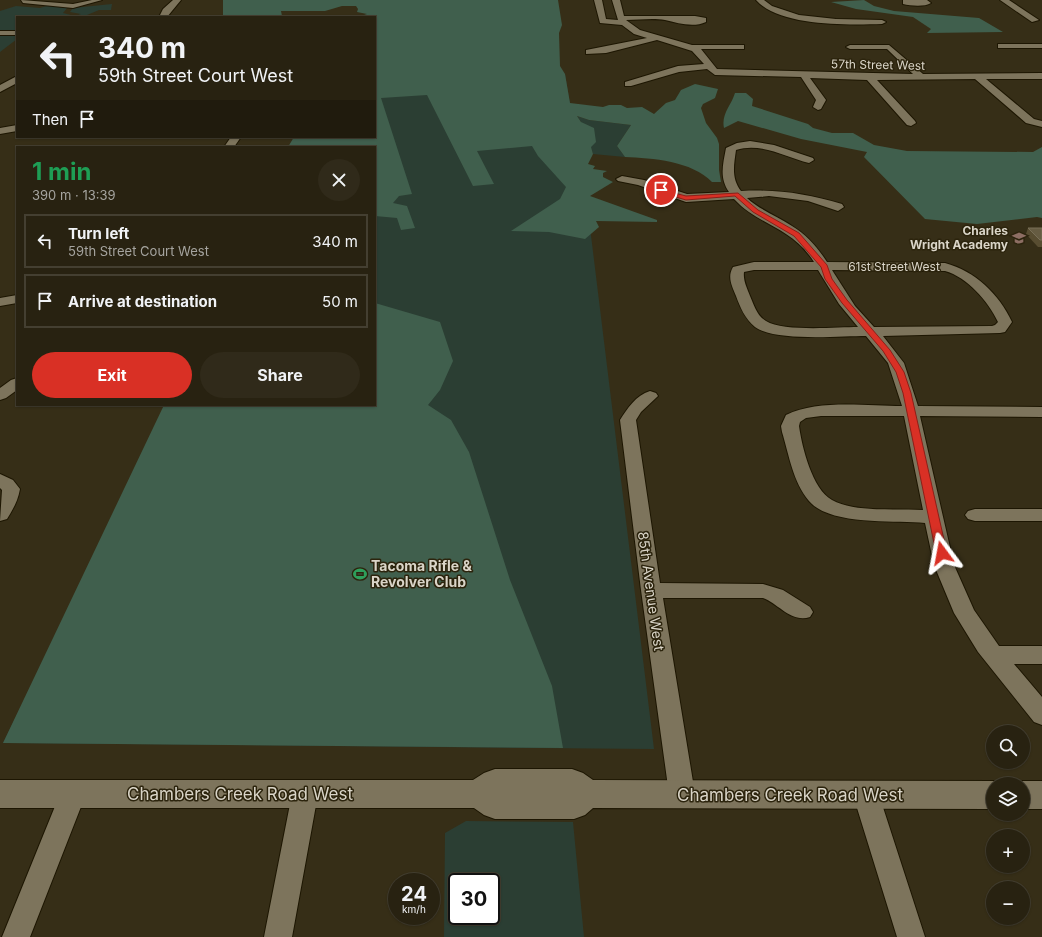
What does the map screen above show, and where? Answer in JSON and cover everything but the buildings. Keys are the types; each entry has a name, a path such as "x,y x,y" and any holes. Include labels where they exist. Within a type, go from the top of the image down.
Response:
{"street":[{"path":"23,1 72,6 99,0"},
{"path":"164,16 166,11 177,0"},
{"path":"598,0 603,21 665,18"},
{"path":"616,0 622,21 630,29 692,47 741,47"},
{"path":"760,0 764,5 776,11 821,20 840,23 879,22"},
{"path":"907,0 906,2 909,4 927,4 922,0"},
{"path":"1004,0 1035,20"},
{"path":"0,33 16,33"},
{"path":"589,52 606,50 657,38"},
{"path":"1001,46 1042,46"},
{"path":"692,47 701,52 711,69"},
{"path":"850,47 889,47 921,77"},
{"name":"57th Street West","path":"628,84 678,69 711,69 804,76 1042,76"},
{"path":"804,76 822,100 818,107"},
{"path":"870,77 912,123"},
{"path":"978,77 1030,121 1039,123"},
{"path":"0,89 16,80"},
{"path":"0,131 16,128"},
{"path":"809,160 760,145 739,145 732,148 727,177 736,194 755,211 796,234 824,267 829,279 844,302 898,366 911,411 933,517 949,581 969,620 993,655 1042,715"},
{"path":"622,180 640,182 686,198 769,193 792,195 822,201 838,207"},
{"name":"61st Street West","path":"924,266 951,268 965,275 995,305 1005,322 1000,330 787,332 769,328 757,323 750,313 736,274 741,268 824,267 924,266"},
{"path":"0,302 16,299"},
{"path":"0,395 16,384"},
{"name":"85th Avenue West","path":"650,396 635,409 628,420 651,590 682,794"},
{"path":"933,517 844,511 824,504 812,492 805,477 791,432 790,426 792,419 802,414 821,411 1042,412"},
{"path":"0,480 7,484 11,489 8,502 0,516"},
{"path":"975,515 1042,515"},
{"path":"651,590 763,591 776,595 802,612"},
{"path":"993,655 1042,655"},
{"name":"Chambers Creek Road West","path":"0,794 479,794 495,805 574,805 588,794 986,795"},
{"path":"16,937 73,794"},
{"path":"278,937 305,794"},
{"path":"866,795 911,937"},
{"path":"1030,795 1042,795"}],"green space":[{"path":"223,0 558,0 562,25 559,33 560,66 565,74 570,103 603,107 609,105 621,105 627,108 642,107 654,114 666,103 675,100 681,90 695,84 718,89 715,98 703,104 701,108 706,123 717,138 719,144 719,170 721,182 712,182 694,169 683,165 647,158 625,157 617,146 631,125 589,120 577,116 581,122 594,128 596,142 591,147 593,154 588,164 595,166 593,169 607,171 603,173 603,177 613,182 590,196 657,220 657,222 596,221 599,227 585,239 549,232 511,231 560,199 566,187 538,156 532,146 477,151 494,184 473,186 427,95 381,98 412,194 399,196 393,203 407,206 415,228 401,230 397,218 376,216 376,146 289,146 293,138 376,138 376,16 361,16 367,14 357,12 358,9 356,6 342,6 325,11 281,11 282,16 223,16"},
{"path":"864,0 874,6 894,11 979,18 1003,32 927,33 931,29 913,17 856,9 831,2"},
{"path":"112,4 111,10 99,10 87,15 90,16 75,16 81,14 70,12 73,8"},
{"path":"50,5 68,7 63,13 75,16 16,16 16,30 0,30 0,11 16,6 40,8"},
{"path":"0,36 16,36 16,40 0,52"},
{"name":"Tacoma Rifle & Revolver Club","path":"565,74 588,211 654,749 3,743 170,406 376,406 376,75"},
{"path":"735,93 746,93 753,99 752,106 808,124 813,128 832,133 853,133 874,145 907,151 1033,152 1042,147 1042,218 1037,217 977,224 925,219 864,157 867,152 801,139 738,121 724,128 723,123 725,114"},
{"path":"577,116 589,120 631,125 617,146 625,157 593,154 581,122"},
{"path":"376,303 440,322 453,361 440,390 428,405 451,420 469,452 510,580 552,686 563,748 3,743 164,406 376,406"},
{"path":"466,821 573,822 584,937 444,937 445,833"}],"place":[{"name":"Charles Wright Academy","path":"1019,238"},
{"name":"Tacoma Rifle & Revolver Club","path":"360,574"}],"route":[{"path":"661,190 678,197 686,198 736,194 755,211 788,229 804,241 824,267 829,279 844,302 893,358 898,366 907,393 942,553"}]}
